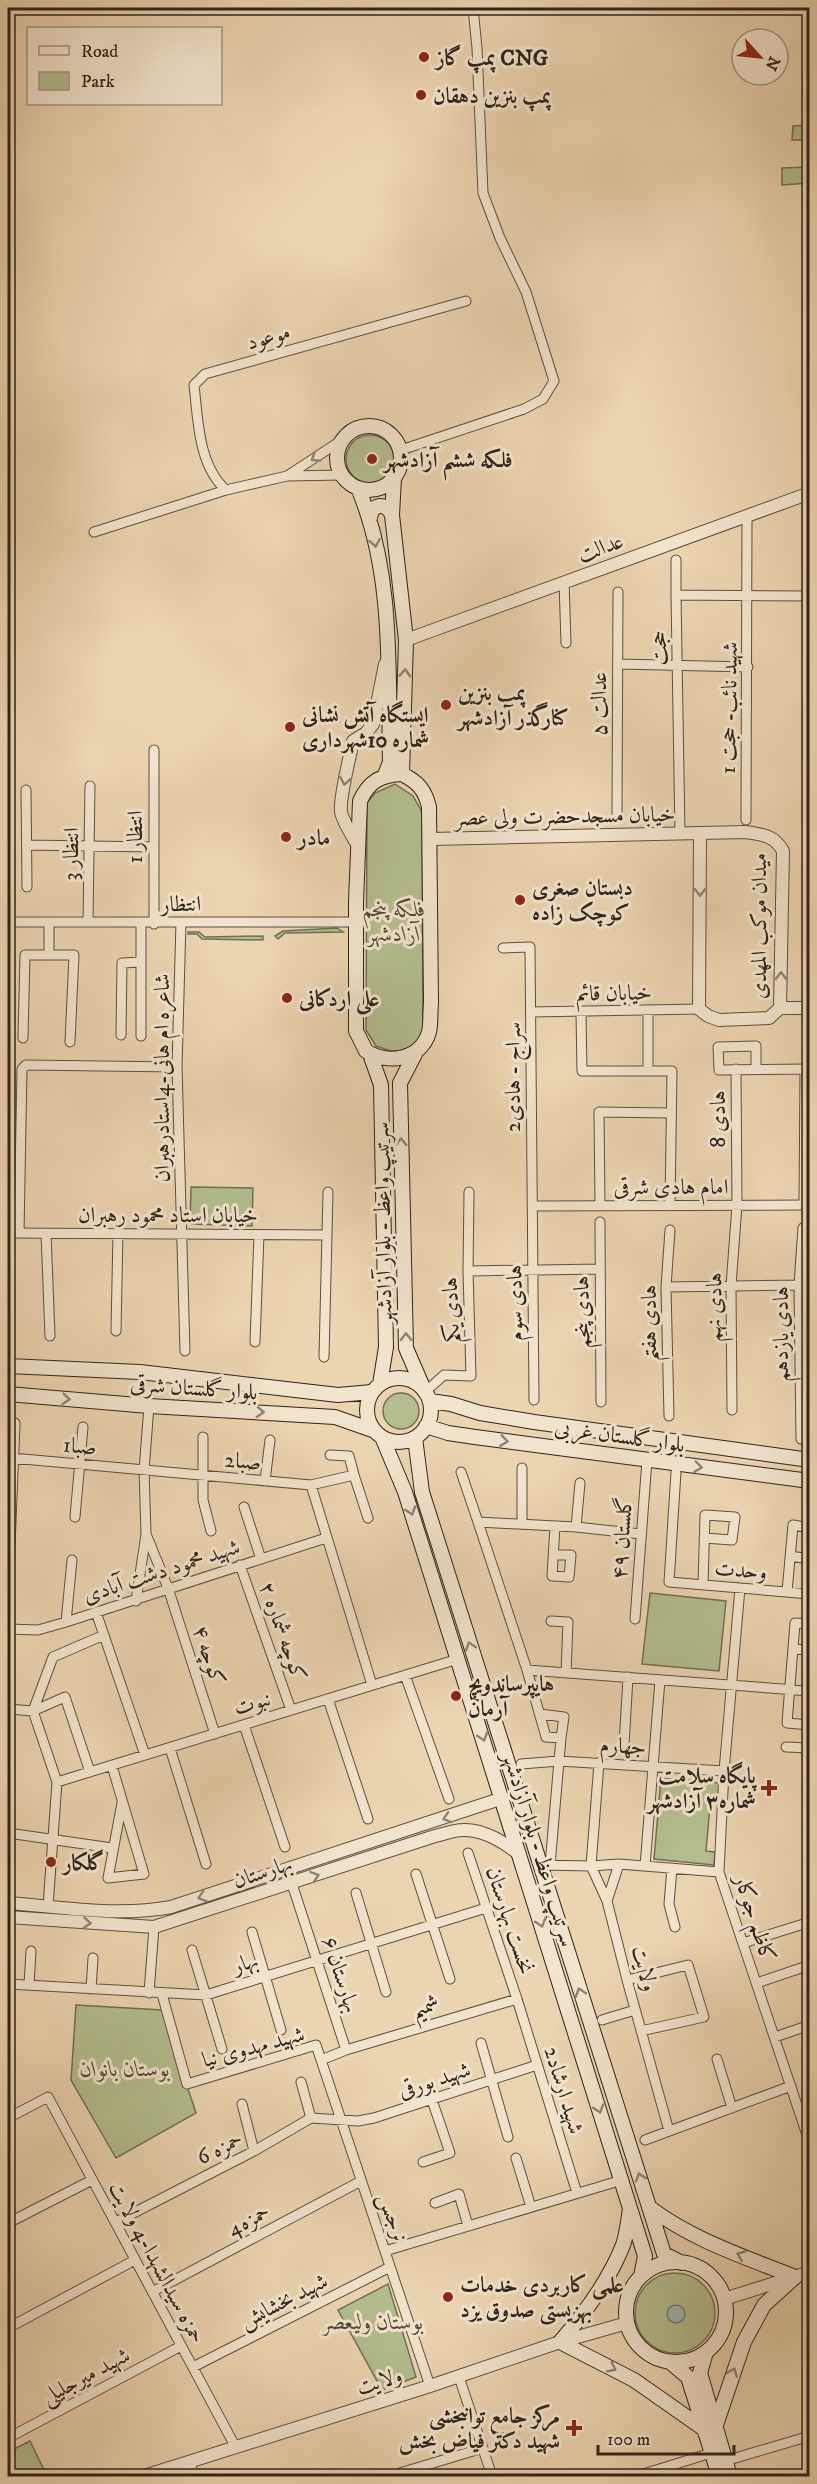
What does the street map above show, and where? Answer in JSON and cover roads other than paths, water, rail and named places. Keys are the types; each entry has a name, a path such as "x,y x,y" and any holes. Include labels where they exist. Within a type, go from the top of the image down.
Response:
{"main road":[{"path":"359,427 380,427 397,440 401,450 402,460 394,478 392,515 406,640 402,774 385,775 390,762 388,651 384,594 370,518 358,488 342,475 337,458 342,440 359,427"},
{"path":"358,488 378,489 394,478"},
{"path":"370,518 371,511 376,506 383,505 392,515"},
{"name":"سرتیپ واعظ - بلوار آزادشهر","path":"402,774 414,780 425,792 429,807 431,839 429,1032 400,1083 406,1348 427,1396"},
{"name":"سرتیپ واعظ - بلوار آزادشهر","path":"376,1388 386,1347 381,1084 370,1054 366,1051 356,1031 356,922 360,801 365,790 375,780 385,775"},
{"path":"370,1054 398,1059 415,1054"},
{"name":"بلوار گلستان شرقی","path":"8,1366 140,1372 338,1395 376,1388"},
{"path":"404,1378 416,1383 427,1396 431,1414 426,1426 415,1438 398,1442 378,1434 367,1412 376,1388 391,1379 404,1378"},
{"name":"بلوار گلستان شرقی","path":"8,1394 149,1406 335,1417 378,1434"},
{"path":"335,1417 342,1407 338,1395"},
{"name":"بلوار گلستان غربی","path":"427,1396 480,1413 810,1460"},
{"path":"475,1437 469,1431 468,1423 472,1416 480,1413"},
{"name":"بلوار گلستان غربی","path":"426,1426 448,1433 475,1437 810,1481"},
{"name":"سرتیپ واعظ - بلوار آزادشهر","path":"378,1434 405,1492 458,1659 514,1851 622,2180 645,2256 641,2276"},
{"name":"سرتیپ واعظ - بلوار آزادشهر","path":"415,1438 417,1469 422,1492 545,1865 664,2254 682,2263"},
{"path":"395,1472 401,1466 410,1465 417,1469"},
{"path":"630,2207 623,2244 606,2278 587,2311 560,2342 634,2380 709,2428"},
{"path":"649,2207 670,2223 696,2237 795,2277 764,2305 749,2333 709,2428"},
{"path":"682,2263 696,2267 718,2286 724,2300 725,2314 723,2328 716,2341 706,2352 683,2362 670,2362 655,2358 642,2350 627,2324 626,2306 631,2290 641,2276 660,2265 682,2263"},
{"path":"706,2352 700,2373 711,2453 719,2476"},
{"path":"670,2362 688,2377 730,2476"}],"street":[{"path":"401,450 524,409 543,399 554,381 526,292 500,238 483,193 477,48 473,8"},
{"name":"موعود","path":"226,490 214,480 201,443 194,385 205,374 466,301"},
{"path":"287,476 342,440"},
{"path":"94,532 226,490 287,476 342,475"},
{"name":"عدالت","path":"406,640 810,493"},
{"name":"شهید نائب- حجت 1","path":"746,820 747,516"},
{"name":"حجت","path":"676,560 680,834"},
{"path":"564,582 566,643"},
{"name":"عدالت ۵","path":"617,817 618,592"},
{"path":"676,596 810,596"},
{"path":"358,846 351,830 344,822 340,809 353,741 366,733 374,724 388,651"},
{"path":"618,664 748,667"},
{"name":"انتظار 1","path":"154,750 154,924"},
{"name":"انتظار 3","path":"88,922 91,846 90,786"},
{"path":"26,790 27,887"},
{"name":"میدان موکب المهدی","path":"699,1010 719,1020 769,1018 780,1008 783,851 778,841 768,835 746,832 700,834"},
{"path":"699,1010 700,834"},
{"name":"خیابان مسجدحضرت ولی عصر","path":"431,839 700,834"},
{"path":"27,845 153,847"},
{"name":"انتظار","path":"8,922 154,924 356,922"},
{"path":"49,922 49,955"},
{"name":"شاعره ام هانی-4استادرهبران","path":"181,922 177,1067 184,1350"},
{"path":"141,924 141,1036"},
{"name":"سراج - هادی2","path":"503,948 530,948 532,1206"},
{"path":"23,1038 25,955 74,955 70,1042"},
{"path":"121,1035 122,963 141,962"},
{"path":"780,1008 810,1008"},
{"name":"خیابان قائم","path":"531,1012 699,1010"},
{"path":"648,1011 648,1070"},
{"path":"581,1012 582,1071 672,1071 670,1206"},
{"path":"756,1069 756,1046 718,1047 719,1070 807,1069 807,1205"},
{"path":"19,1233 22,1069 26,1065 177,1067"},
{"name":"هادی 8","path":"736,1069 737,1205"},
{"path":"600,1206 599,1112 670,1113"},
{"path":"324,1357 328,1192"},
{"name":"هادی یکم","path":"427,1396 444,1375 471,1376 468,1271 469,1192"},
{"name":"هادی نهم","path":"732,1410 731,1286 737,1205"},
{"name":"امام هادی شرقی","path":"532,1206 807,1205"},
{"name":"هادی سوم","path":"532,1206 534,1400"},
{"name":"هادی پنجم","path":"600,1222 601,1402"},
{"name":"هادی یازدهم","path":"801,1439 799,1285 803,1228"},
{"name":"هادی هفتم","path":"669,1416 666,1287 670,1230"},
{"name":"خیابان استاد محمود رهبران","path":"8,1233 327,1235"},
{"path":"46,1233 50,1336"},
{"path":"116,1331 118,1233"},
{"path":"255,1342 259,1235"},
{"path":"468,1271 600,1269"},
{"path":"666,1287 799,1285"},
{"path":"136,1600 146,1534 144,1470 149,1406"},
{"path":"8,1596 15,1423"},
{"path":"75,1517 83,1427"},
{"path":"203,1437 203,1500 211,1531"},
{"path":"265,1481 270,1440"},
{"path":"330,1455 349,1456 368,1518"},
{"name":"صبا1","path":"12,1458 144,1470"},
{"name":"گلستان ۴۹","path":"635,1619 647,1460"},
{"path":"522,1468 522,1524"},
{"name":"صبا2","path":"144,1470 311,1485 354,1475"},
{"path":"461,1472 527,1670 546,1737 561,1738"},
{"name":"وحدت","path":"676,1472 669,1582 810,1594"},
{"path":"576,1527 580,1483"},
{"path":"311,1485 372,1685"},
{"path":"244,1507 261,1559"},
{"path":"703,1585 704,1538 705,1515 735,1518 732,1540 704,1538"},
{"path":"478,1522 576,1527 641,1534"},
{"path":"787,1592 793,1525 810,1528"},
{"path":"554,1554 571,1556 569,1577 552,1576 555,1526"},
{"name":"کوچه ۴","path":"146,1534 168,1588 215,1734"},
{"name":"شهید محمود دشت آبادی","path":"8,1629 38,1630 66,1622 326,1538"},
{"path":"790,1556 810,1559"},
{"path":"66,1622 72,1560"},
{"name":"کوچه شماره ۲","path":"240,1565 291,1710"},
{"name":"کاظم جوکار","path":"740,1588 724,1771 719,1872 810,2144"},
{"path":"96,1612 145,1755"},
{"path":"551,1621 568,1622 566,1673"},
{"path":"810,1624 795,1623 787,1723 810,1725"},
{"path":"46,1920 57,1782 33,1711 53,1657 104,1635"},
{"path":"793,1650 810,1650"},
{"name":"نبوت","path":"57,1782 458,1659"},
{"path":"527,1670 810,1691"},
{"path":"405,1675 449,1799"},
{"path":"624,1745 628,1677"},
{"path":"645,1866 660,1680"},
{"path":"8,1708 33,1711 65,1697 90,1772"},
{"path":"328,1699 368,1819"},
{"path":"540,1714 564,1717 545,1865 619,1864 719,1872"},
{"path":"243,1725 285,1847"},
{"path":"786,1747 810,1748"},
{"path":"170,1748 206,1863"},
{"name":"جهارم","path":"521,1764 559,1761 724,1771"},
{"path":"591,1866 599,1763"},
{"path":"112,1766 144,1874 108,1878 122,1803"},
{"name":"بهارستان","path":"8,1903 120,1912 143,1912 171,1907 499,1800"},
{"name":"بهارستان","path":"8,1917 154,1927 435,1836 463,1830 491,1837 514,1851"},
{"path":"8,1833 112,1848"},
{"name":"نخست بهارستان","path":"468,1853 517,1999"},
{"path":"607,1901 619,1864"},
{"name":"ولایت","path":"591,1866 607,1901 669,2131"},
{"path":"672,1868 669,1904 675,1927"},
{"path":"287,1869 292,1884"},
{"path":"416,1874 450,1979"},
{"name":"بهارستان ۶","path":"292,1884 346,2050"},
{"path":"356,1893 386,1992"},
{"name":"بهار","path":"8,1984 206,1995 486,1908"},
{"path":"743,1943 810,1922"},
{"path":"149,1993 154,1927"},
{"path":"252,1932 281,2030"},
{"path":"192,1950 222,2049"},
{"path":"28,1985 31,1951"},
{"path":"91,1989 93,1958"},
{"path":"627,1980 688,1965 704,2017 641,2031"},
{"path":"757,1983 810,1965"},
{"name":"شهید مهدوی نیا","path":"162,1994 187,2084 316,2045 321,2060"},
{"name":"شمیم","path":"346,2050 517,1999"},
{"name":"شهید ارشاد2","path":"517,1999 577,2193"},
{"path":"602,2020 635,2010"},
{"path":"775,2037 810,2025"},
{"path":"481,2043 508,2137"},
{"path":"321,2060 346,2050"},
{"path":"717,2059 732,2108"},
{"name":"نرجس","path":"321,2060 430,2386"},
{"name":"شهید بورقی","path":"342,2121 374,2118 537,2065"},
{"path":"301,2082 311,2118 342,2121"},
{"path":"645,2140 791,2086"},
{"name":"حمزه سیدالشهدا-4 ولایت","path":"8,2118 48,2097 235,2446"},
{"path":"423,2162 450,2153 432,2100"},
{"path":"242,2104 254,2151"},
{"name":"حمزه 6","path":"116,2222 254,2151 311,2118"},
{"path":"516,2158 531,2207"},
{"path":"8,2223 92,2180"},
{"path":"385,2251 622,2180"},
{"name":"حمزه4","path":"152,2292 361,2181"},
{"path":"435,2203 459,2194 468,2226"},
{"path":"8,2328 135,2260"},
{"name":"شهید بخشایش","path":"193,2367 390,2267"},
{"path":"724,2300 810,2272"},
{"name":"ولایت","path":"144,2476 459,2377 560,2342 627,2324"},
{"name":"شهید میرجلیلی","path":"8,2438 181,2346"},
{"path":"459,2377 492,2476"},
{"path":"725,2461 810,2436"},
{"path":"390,2476 483,2448"},
{"path":"638,2476 711,2453"},
{"path":"190,2463 194,2476"}],"place":[{"name":"پمپ گاز CNG","path":"424,57"},
{"name":"پمپ بنزین دهقان","path":"421,95"},
{"name":"فلکه ششم آزادشهر","path":"372,459"},
{"name":"پمپ بنزین کنارگذر آزادشهر","path":"446,705"},
{"name":"ایستگاه آتش نشانی شماره 10شهرداری","path":"290,727"},
{"name":"مادر","path":"286,837"},
{"name":"دبستان صغری کوچک زاده","path":"520,900"},
{"name":"علی اردکانی","path":"287,998"},
{"name":"هایپرساندویچ آرمان","path":"456,1696"},
{"name":"پایگاه سلامت شماره۳ آزادشهر","path":"769,1788"},
{"name":"گلکار","path":"51,1862"},
{"name":"علمی کاربردی خدمات بهزیستی صدوق یزد","path":"448,2297"},
{"name":"مرکز جامع توانبخشی شهید دکتر فیاض بخش","path":"574,2428"}],"park label":[{"name":"فلکه پنجم آزادشهر","path":"394,920"},
{"name":"بوستان بانوان","path":"125,2068"},
{"name":"بوستان ولیعصر","path":"373,2321"}]}
